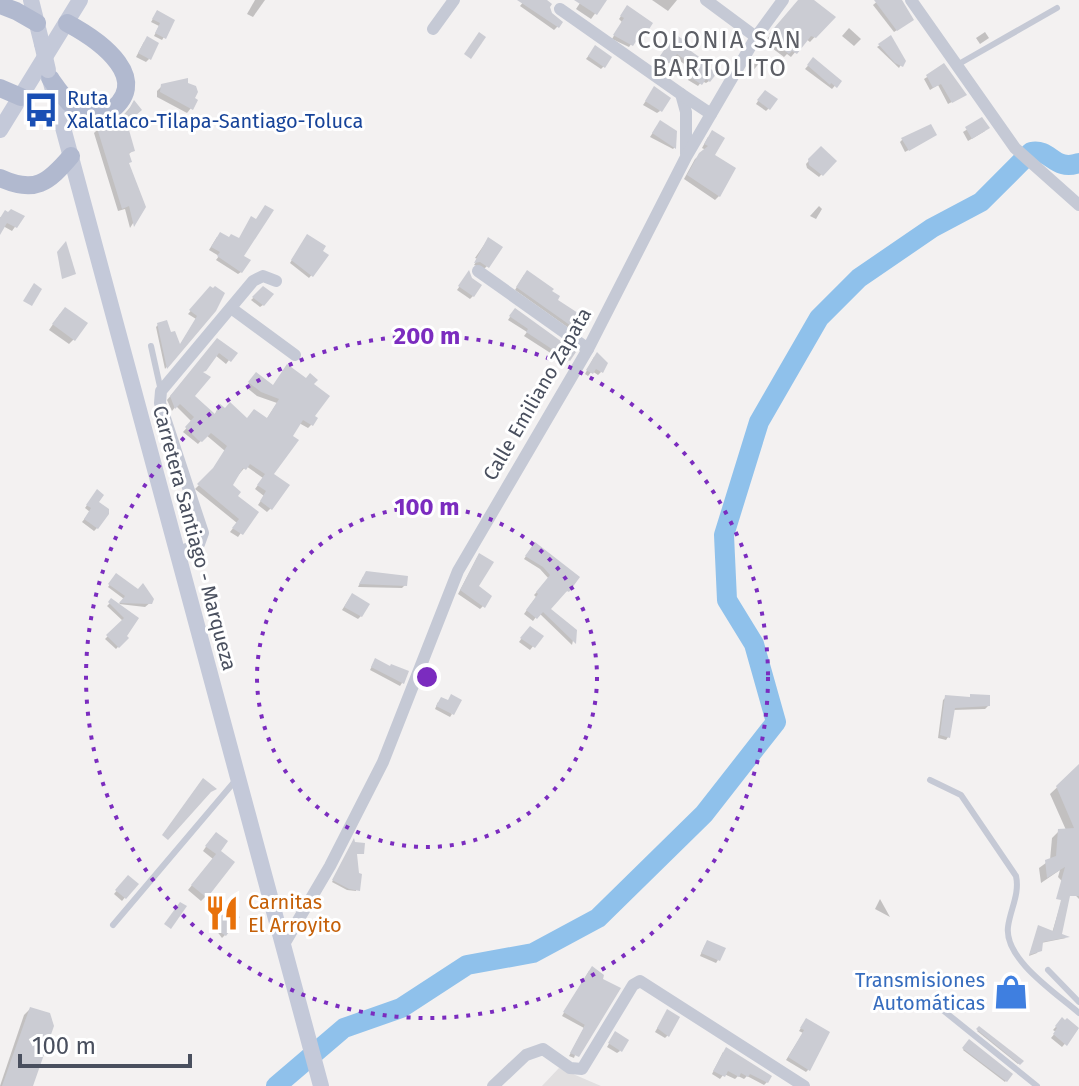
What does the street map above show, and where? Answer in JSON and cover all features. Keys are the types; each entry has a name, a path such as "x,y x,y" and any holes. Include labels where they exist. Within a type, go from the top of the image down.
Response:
{"main road":[{"name":"Carretera Santiago - Marqueza","path":"31,0 321,1086"},
{"path":"0,130 80,0"},
{"path":"0,5 37,23"},
{"path":"49,74 64,98 85,114 105,115 113,110 124,93 125,81 120,66 110,51 67,23"},
{"path":"0,88 21,97"},
{"path":"0,178 18,185 31,186 45,182 71,156"}],"street":[{"path":"433,29 454,0"},
{"path":"706,0 756,37"},
{"name":"Calle Emiliano Zapata","path":"283,946 330,866 383,762 458,571 588,349 686,157 756,37 783,0"},
{"path":"911,0 1015,148 1079,205"},
{"path":"560,9 711,114"},
{"path":"681,94 686,112 686,157"},
{"path":"478,271 588,349"},
{"path":"179,552 199,544 203,533 160,403 161,391 257,277 269,277 276,281"},
{"path":"231,308 295,355"},
{"path":"493,1086 526,1055 543,1049 570,1068 582,1069 633,985 640,981 804,1086"}],"lane":[{"path":"957,65 1057,8"},
{"path":"151,346 161,391"},
{"path":"113,925 239,776"},
{"path":"930,780 961,795 1016,876 1017,891 1008,921 1009,945 1032,972 1079,1013"},
{"path":"1048,970 1079,1002"},
{"path":"934,1003 1037,1086"}],"shaded area":[{"path":"559,1068 601,1086 542,1086"}],"building":[{"path":"517,0 547,0 552,4 552,13 563,22 559,28"},
{"path":"574,0 607,0 597,15"},
{"path":"798,0 814,0 836,17 816,38 811,36 797,54 792,51 789,54 774,43 777,39 769,34"},
{"path":"874,0 902,0 914,20 897,31"},
{"path":"627,5 653,23 633,46 613,35 624,18 620,16"},
{"path":"157,10 175,20 166,39 155,33 160,23 152,19"},
{"path":"479,32 486,37 471,59 464,54"},
{"path":"675,34 691,45 688,49 705,61 703,64 717,73 710,82 706,79 702,85 689,76 695,67 677,54 671,64 660,56"},
{"path":"891,35 906,61 903,67 895,63 878,44"},
{"path":"147,36 159,43 151,60 138,53"},
{"path":"595,45 612,57 605,68 588,56"},
{"path":"813,57 842,81 837,88 807,65"},
{"path":"944,63 967,95 952,103 941,84 933,88 926,75"},
{"path":"188,78 188,83 196,86 198,92 193,110 160,92 161,84"},
{"path":"654,86 671,98 662,112 645,101"},
{"path":"765,90 778,99 770,110 757,100"},
{"path":"134,100 142,110 127,123 135,151 129,153 132,162 129,163 146,207 134,227 129,206 122,209 97,128 113,124 128,111"},
{"path":"982,117 990,128 972,139 965,127"},
{"path":"660,120 677,131 676,149 652,133"},
{"path":"931,124 937,135 909,151 901,138"},
{"path":"712,130 725,138 715,155 736,168 720,197 687,175 699,153 708,146 704,144"},
{"path":"821,146 837,161 823,176 809,165 808,159"},
{"path":"265,205 274,210 244,256 251,260 242,273 217,256 220,252 211,247 220,232 239,238 251,216 256,219"},
{"path":"11,209 25,216 17,228 7,223 0,235 0,218 5,210 8,212"},
{"path":"307,234 326,246 323,251 329,255 313,277 291,260"},
{"path":"488,237 503,247 489,268 480,262 474,263"},
{"path":"66,241 76,274 62,279 57,252"},
{"path":"469,270 472,278 482,285 474,297 458,286"},
{"path":"527,270 554,289 552,291 560,296 558,300 578,313 581,309 592,316 581,333 516,287"},
{"path":"34,283 42,289 32,306 23,301"},
{"path":"210,286 225,293 216,311 167,369 157,323 167,320 180,344 197,316 189,310"},
{"path":"263,286 274,294 264,306 252,297"},
{"path":"65,307 88,323 75,341 52,324"},
{"path":"515,308 576,352 570,361 526,332 528,329 509,316"},
{"path":"217,338 238,353 231,362 219,353 203,372 211,377 195,396 215,414 220,404 225,408 230,402 247,418 254,409 267,418 279,399 261,392 248,382 256,372 273,385 287,364 306,378 310,373 318,380 314,384 330,396 315,416 318,418 313,426 303,420 293,436 299,440 274,474 290,485 272,510 260,501 266,491 257,485 265,474 250,464 246,470 243,468 233,485 241,492 238,496 259,512 243,535 232,528 239,519 197,484 213,468 227,446 211,433 202,442 198,440 185,427 194,417 180,404 175,409 170,396"},
{"path":"597,352 608,363 603,373 596,369 593,374 586,370"},
{"path":"97,489 104,495 99,502 109,509 109,514 98,529 84,519 91,508 86,505"},
{"path":"535,542 580,577 551,609 577,630 576,644 543,612 537,619 526,610 550,575 525,556"},
{"path":"479,553 494,562 479,586 492,596 485,608 460,590"},
{"path":"366,571 408,576 407,586 359,584"},
{"path":"116,573 138,589 143,583 154,599 152,604 119,603 125,596 108,584"},
{"path":"352,593 370,604 362,617 344,607"},
{"path":"111,598 139,618 127,636 129,638 119,648 106,635 124,618 108,602"},
{"path":"530,626 544,636 535,648 520,638"},
{"path":"375,658 409,671 404,684 371,667"},
{"path":"451,694 462,700 454,715 436,706 441,697 448,700"},
{"path":"970,694 990,695 990,706 955,708 950,738 940,735 945,695 970,697"},
{"path":"1079,764 1079,896 1070,896 1062,934 1070,937 1043,942 1042,951 1029,955 1038,925 1053,931 1061,900 1056,899 1065,867 1047,878 1045,860 1056,856 1058,829 1074,828 1056,786"},
{"path":"203,778 217,789 168,840 162,835"},
{"path":"216,832 228,841 221,851 235,862 207,898 191,885 216,854 205,846"},
{"path":"354,838 355,842 365,843 364,854 357,854 359,873 362,874 360,891 332,880"},
{"path":"128,875 139,884 126,899 115,890"},
{"path":"180,902 187,906 171,929 164,924"},
{"path":"228,903 240,917 226,936 217,930 220,927 214,923"},
{"path":"707,940 726,948 720,961 701,953"},
{"path":"592,966 604,975 603,979 621,988 579,1057 570,1053 585,1025 563,1012"},
{"path":"30,1007 50,1013 54,1026 33,1086 2,1086"},
{"path":"667,1009 680,1017 669,1037 657,1028"},
{"path":"1062,1017 1079,1028 1067,1046 1053,1034"},
{"path":"806,1018 830,1032 810,1071 788,1057 804,1030 800,1028"},
{"path":"979,1026 1024,1061 1020,1065 976,1029"},
{"path":"615,1031 629,1040 622,1052 608,1043"},
{"path":"969,1039 1013,1074 1007,1082 962,1048"},
{"path":"726,1047 772,1076 768,1083 750,1074 748,1077 741,1073 739,1077 728,1071 725,1077 713,1071"}],"waterway":[{"path":"276,1086 344,1028 401,1008 467,965 533,953 598,918 704,814 776,722 754,644 727,600 724,535 759,422 819,318 859,278 932,228 981,202 1031,152 1043,153 1064,165 1079,163"}],"place":[{"name":"Ruta Xalatlaco-Tilapa-Santiago-Toluca","path":"41,110"},
{"name":"Carnitas El Arroyito","path":"222,913"},
{"name":"Transmisiones Automáticas","path":"1011,992"}],"district":[{"name":"COLONIA SAN BARTOLITO","path":"720,54"}]}
